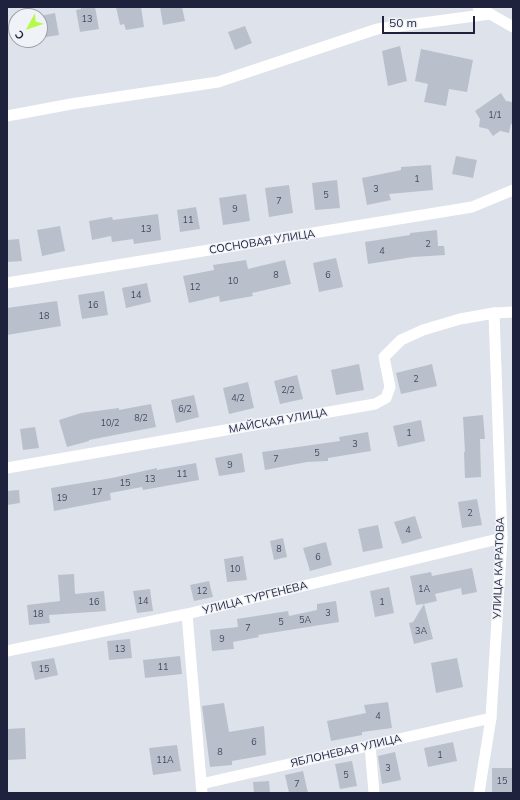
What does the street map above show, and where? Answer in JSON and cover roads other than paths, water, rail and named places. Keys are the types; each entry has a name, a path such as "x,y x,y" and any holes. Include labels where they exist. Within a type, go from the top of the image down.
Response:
{"street":[{"path":"478,7 513,27"},
{"path":"7,116 218,82 377,29 490,14"},
{"name":"СОСНОВАЯ УЛИЦА","path":"7,283 472,208 513,190"},
{"path":"494,313 513,312"},
{"name":"МАЙСКАЯ УЛИЦА","path":"7,468 375,404 386,398 390,387 384,356 401,340 423,330 452,321 494,313"},
{"name":"УЛИЦА КАРАТОВА","path":"480,793 491,718 502,538 494,313"},
{"name":"УЛИЦА ТУРГЕНЕВА","path":"7,651 187,614 502,538"},
{"path":"187,614 201,789"},
{"name":"ЯБЛОНЕВАЯ УЛИЦА","path":"201,789 370,745 491,718"},
{"path":"370,745 374,793"}]}
